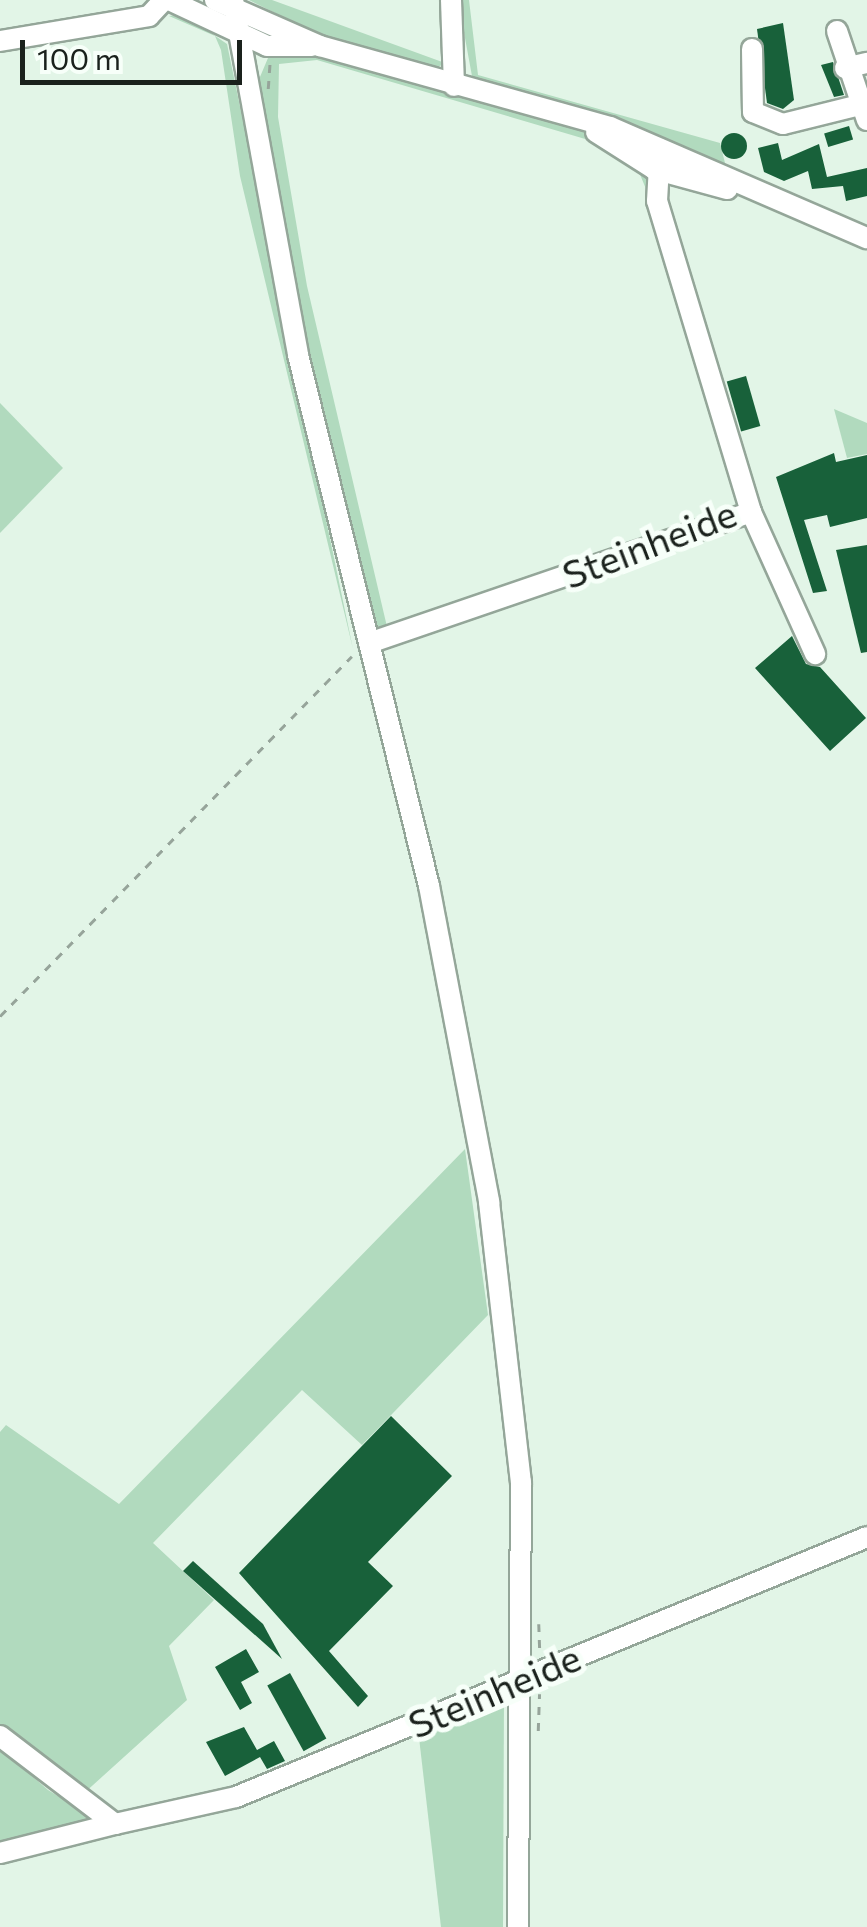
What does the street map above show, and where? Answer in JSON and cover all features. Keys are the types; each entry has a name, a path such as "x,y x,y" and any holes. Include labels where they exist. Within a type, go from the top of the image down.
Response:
{"street":[{"path":"0,41 149,16 167,0 267,46 320,46"},
{"path":"451,0 454,86"},
{"path":"227,2 238,32 290,320 429,886 490,1202 522,1482 527,1675 518,1927"},
{"path":"227,2 320,46 581,124 657,159 867,238"},
{"path":"752,49 753,112 783,124 863,113 838,32"},
{"path":"846,68 867,63"},
{"name":"Steinheide","path":"369,643 751,512 657,159"},
{"path":"751,512 815,654"},
{"name":"Steinheide","path":"0,1852 250,1792 867,1537"},
{"path":"0,1736 115,1824"}],"path":[{"path":"0,1016 369,643"}],"green space":[{"path":"249,0 272,0 445,63 433,70 331,41"},
{"path":"458,0 469,0 478,75 720,143 726,167 474,87"},
{"path":"183,14 227,44 353,649 240,176 221,50 215,36 169,16"},
{"path":"287,53 316,55 583,130 646,176 658,218 639,172 592,141 317,60 279,64 278,117 307,286 388,631 375,630 311,387 257,84 268,58"},
{"path":"0,403 63,468 0,533"},
{"path":"834,409 867,423 867,454 847,458"},
{"path":"465,1149 488,1315 362,1445 302,1390 153,1543 214,1600 169,1646 187,1700 82,1795 0,1726 0,1432 6,1425 119,1504"},
{"path":"504,1695 503,1927 441,1927 418,1729"},
{"path":"0,1748 48,1790 102,1823 0,1848"}],"building":[{"path":"783,23 794,100 783,109 767,103 757,29"},
{"path":"833,62 844,95 834,97 821,65"},
{"path":"849,126 853,139 828,147 824,134"},
{"path":"734,133 743,137 747,146 743,155 734,159 725,155 721,146 725,137"},
{"path":"778,143 782,160 819,144 827,177 867,168 867,196 846,201 843,186 812,189 808,171 784,181 764,172 758,148"},
{"path":"746,376 760,426 741,431 727,382"},
{"path":"834,453 836,462 867,455 867,518 830,527 827,515 804,520 827,591 813,593 776,477"},
{"path":"867,545 867,652 861,653 836,550"},
{"path":"792,636 806,664 820,667 866,718 830,751 755,668"},
{"path":"391,1416 452,1476 368,1562 393,1586 329,1651 368,1696 358,1707 239,1573"},
{"path":"193,1561 263,1624 282,1659 183,1571"},
{"path":"246,1649 259,1672 241,1682 252,1703 240,1710 215,1667"},
{"path":"290,1673 326,1739 304,1751 267,1686"},
{"path":"244,1727 257,1750 274,1741 285,1761 267,1769 260,1757 225,1776 206,1742"}]}
